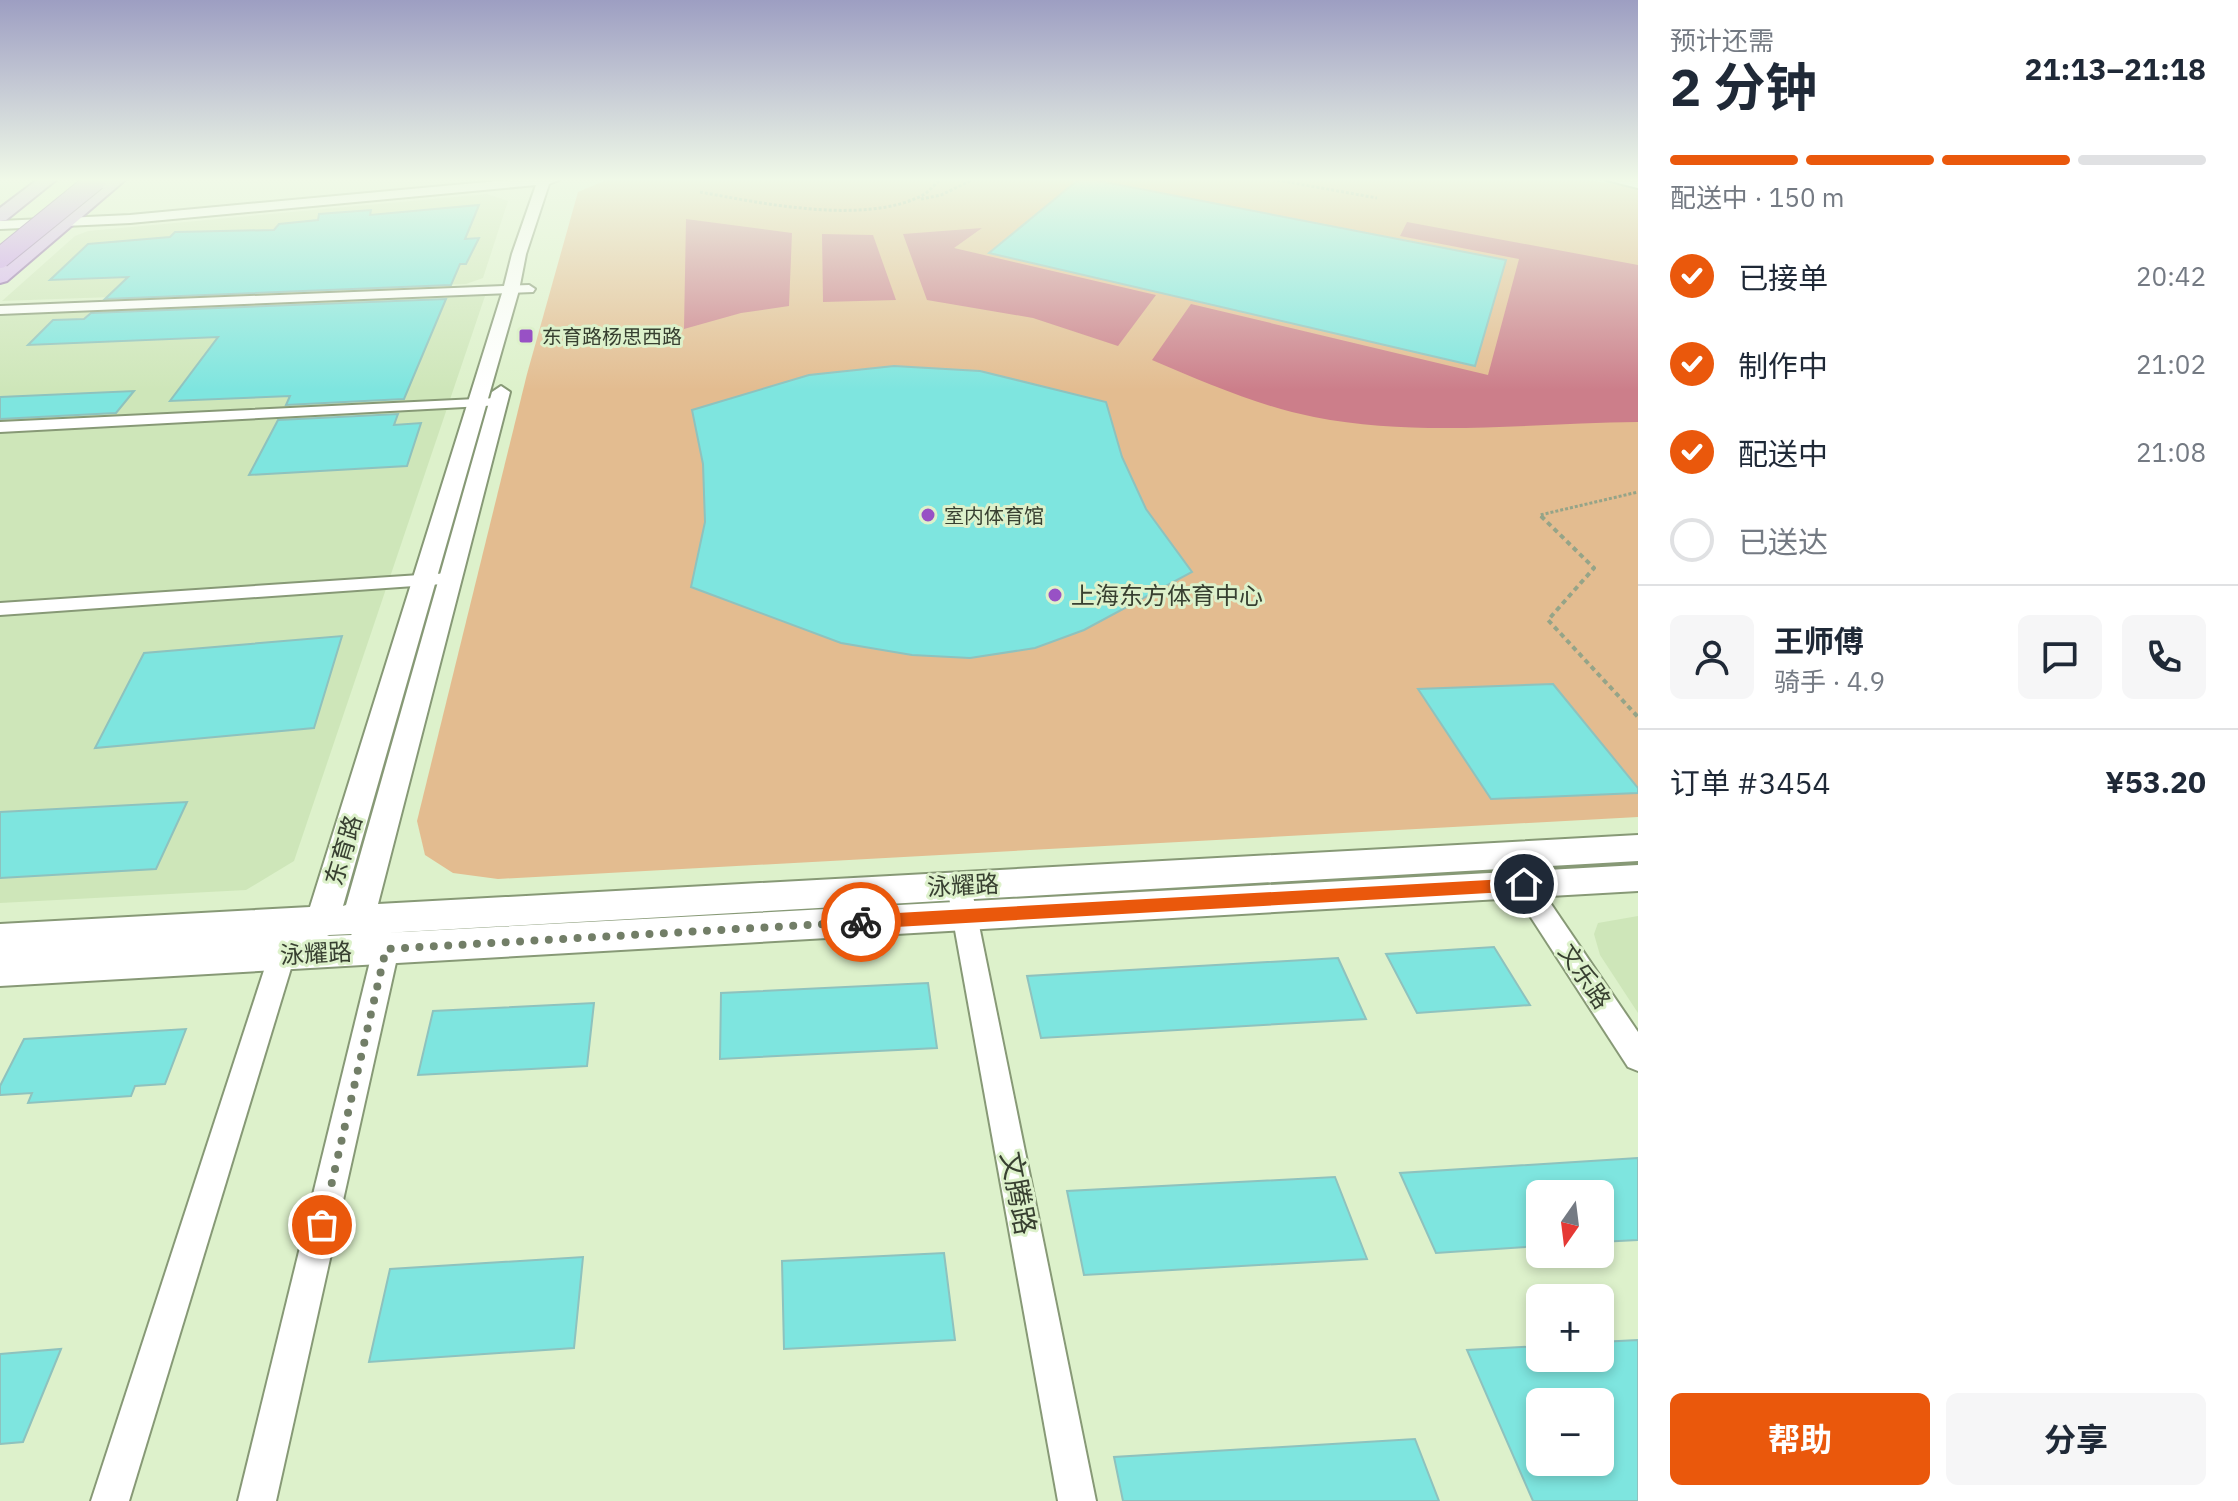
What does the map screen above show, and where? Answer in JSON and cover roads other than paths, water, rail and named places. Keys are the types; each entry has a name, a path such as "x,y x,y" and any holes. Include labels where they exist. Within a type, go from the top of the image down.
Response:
{"main road":[{"path":"0,277 32,250"}],"street":[{"name":"东育路","path":"322,921 437,580 520,290 521,250"},
{"path":"0,310 520,290"},
{"path":"0,427 488,402"},
{"name":"东育路","path":"386,949 358,919 437,580"},
{"path":"0,609 437,580"},
{"name":"泳耀路","path":"0,970 386,949 1504,855 1638,848"},
{"name":"文乐路","path":"1504,855 1638,1057"},
{"name":"泳耀路","path":"0,939 358,919 1638,878"},
{"name":"文腾路","path":"962,901 1077,1501"},
{"path":"110,1501 282,955 322,921"},
{"path":"257,1501 386,949"}],"place":[{"name":"东育路杨思西路","path":"526,336"},
{"name":"室内体育馆","path":"928,515"},
{"name":"上海东方体育中心","path":"1055,595"}]}
